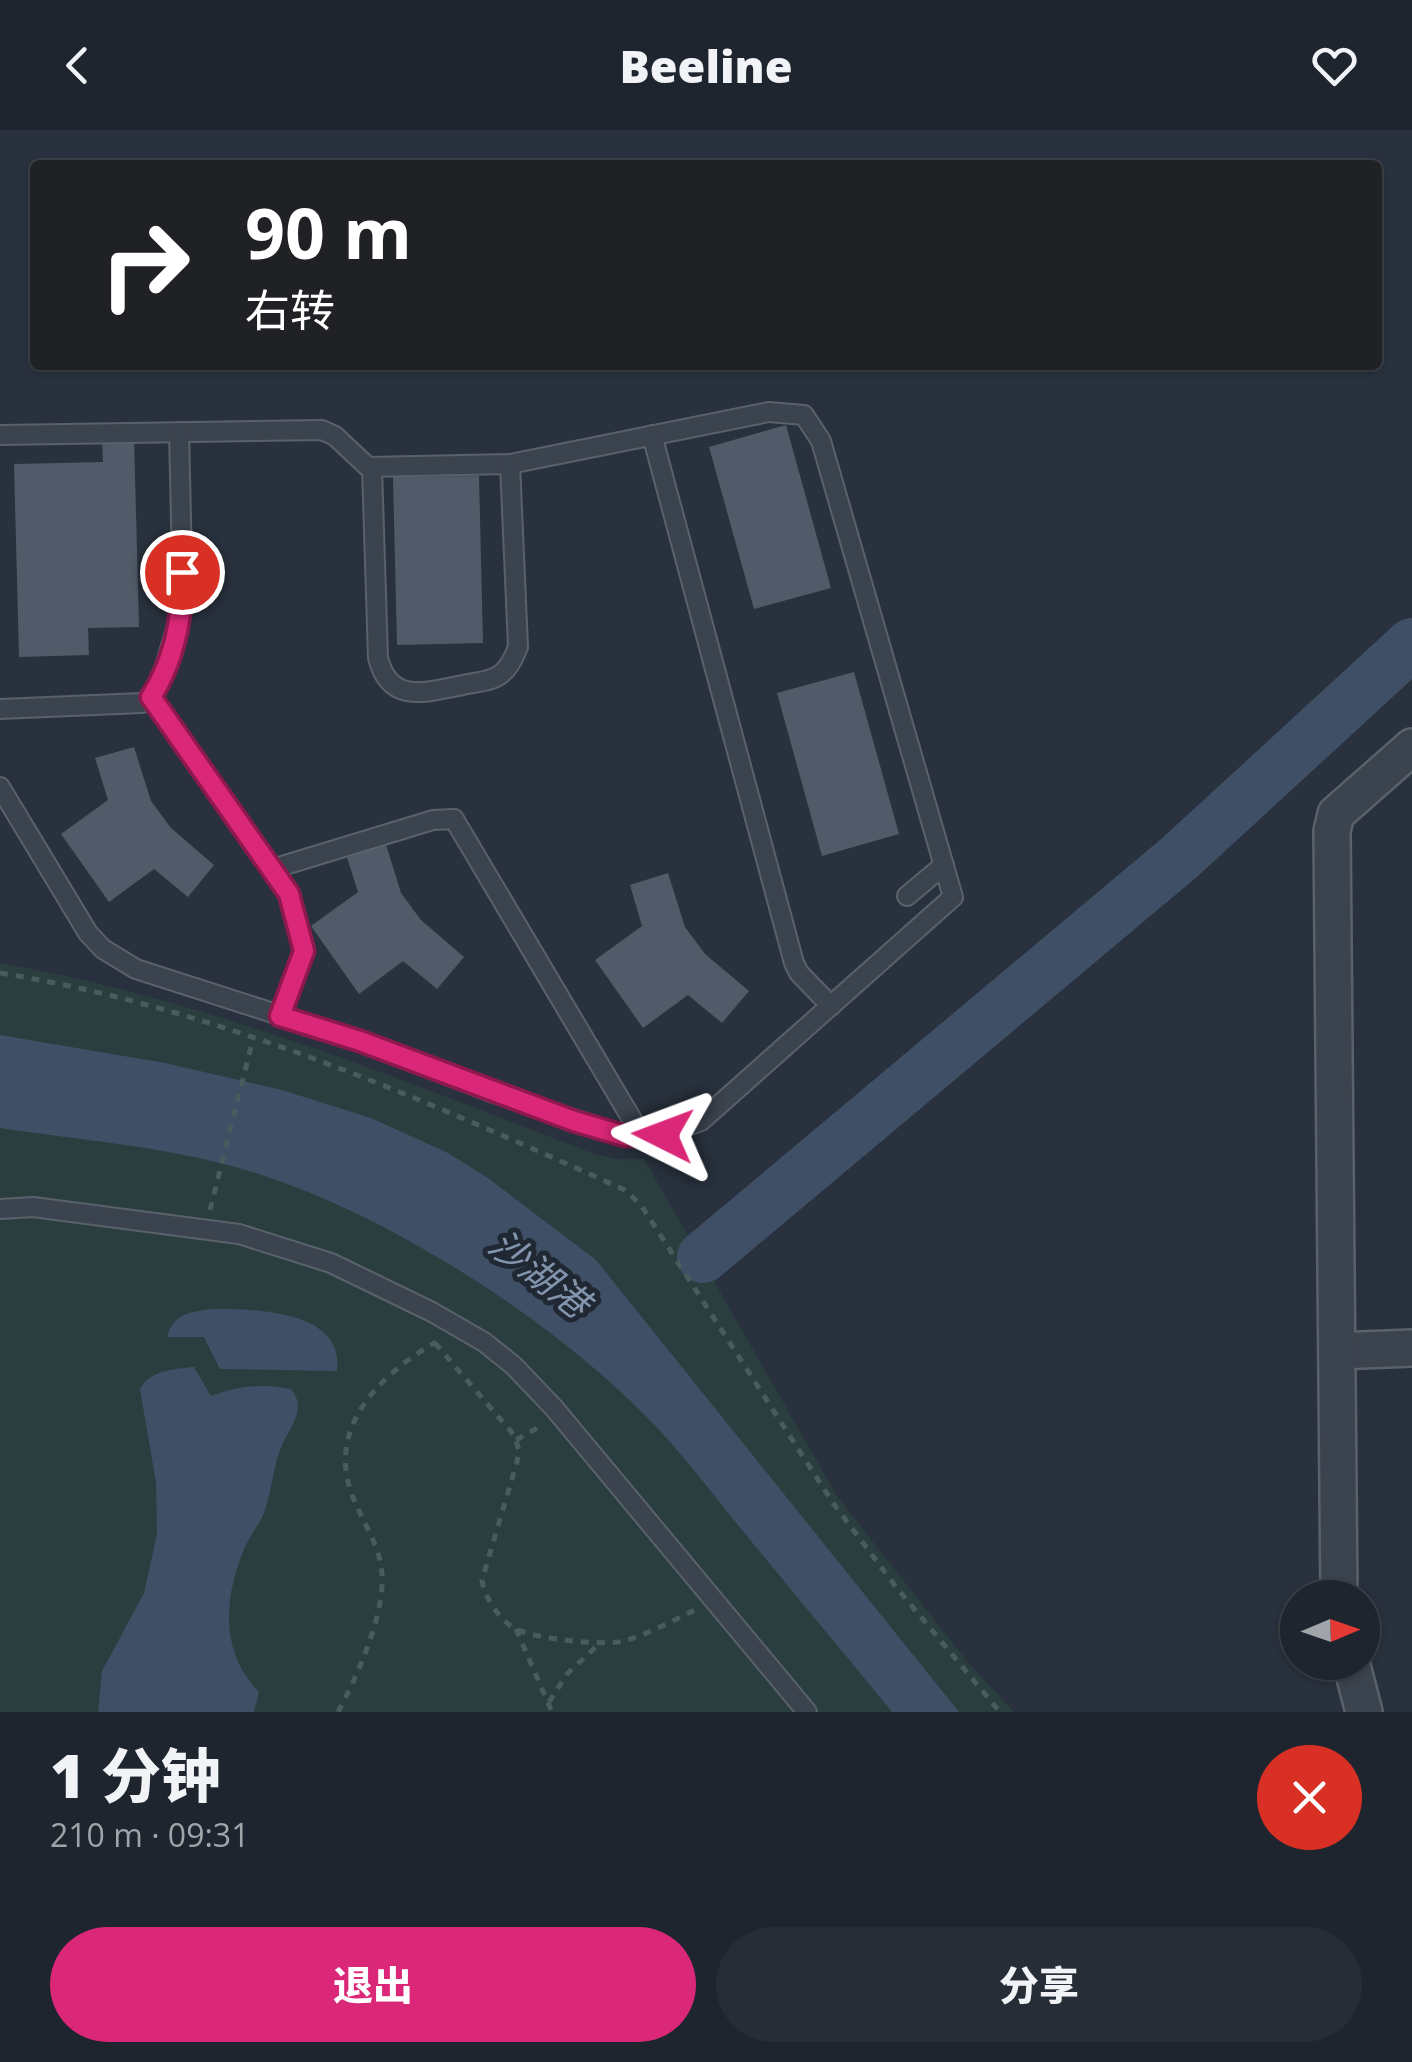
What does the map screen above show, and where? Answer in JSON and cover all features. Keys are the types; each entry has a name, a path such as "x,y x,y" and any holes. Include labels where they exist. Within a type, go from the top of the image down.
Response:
{"street":[{"path":"1339,1580 1332,831 1336,814 1412,747"},
{"path":"1337,1351 1412,1348"},
{"path":"1356,1680 1364,1712"}],"lane":[{"path":"0,435 322,430 335,436 361,463 372,467 510,464 769,412 804,415 816,429 953,897 701,1121 684,1130 643,1138 574,1121 360,1041 136,969 102,949 88,933 0,787"},
{"path":"0,708 142,703 151,697 160,683 183,606 178,432"},
{"path":"652,436 794,963 831,1006"},
{"path":"372,467 378,658 390,683 412,693 489,680 503,673 515,655 518,646 510,464"},
{"path":"151,697 289,894 304,951 280,1016"},
{"path":"272,869 433,820 454,820 643,1138"},
{"path":"907,896 944,864"},
{"path":"0,1209 33,1207 239,1234 331,1264 460,1328 514,1366 535,1388 807,1712"},
{"path":"790,1691 791,1712"}],"path":[{"path":"0,972 134,1002 350,1070 625,1190 641,1205 833,1503 896,1588 1000,1712"},
{"path":"216,1187 252,1039"},
{"path":"338,1712 370,1639 382,1580 378,1553 347,1478 346,1456 352,1424 358,1410 393,1370 460,1328"},
{"path":"434,1343 518,1444 517,1462 482,1580 487,1598 516,1630 552,1712"},
{"path":"516,1630 599,1644 626,1640 715,1602"},
{"path":"549,1702 567,1674 599,1644"}],"shaded area":[{"path":"0,963 76,978 226,1019 373,1069 592,1153 615,1159 644,1159 837,1496 966,1660 1014,1712 0,1712"}],"water":[{"name":"沙湖港","path":"0,1035 165,1063 282,1090 371,1118 448,1153 488,1178 596,1260 959,1712 892,1712 660,1431 572,1350 465,1274 351,1211 239,1168 150,1149 0,1128"},
{"path":"212,1309 271,1312 312,1324 326,1335 336,1351 337,1371 220,1369 204,1337 167,1337 178,1318"},
{"path":"194,1367 211,1396 270,1386 291,1389 298,1403 296,1417 279,1453 264,1513 238,1566 230,1604 231,1641 246,1676 259,1692 254,1712 98,1712 102,1671 144,1593 157,1534 156,1483 140,1389 156,1374"}],"building":[{"path":"786,425 831,588 754,609 709,447"},
{"path":"134,437 139,627 88,628 89,655 19,657 14,464 103,462 102,438"},
{"path":"479,476 483,643 397,645 393,477"},
{"path":"854,672 899,834 822,856 777,693"},
{"path":"134,747 151,801 171,828 214,865 188,897 154,869 109,902 61,834 108,800 95,758"},
{"path":"384,838 401,893 421,920 464,957 437,989 403,961 359,994 311,926 358,892 345,851"},
{"path":"668,873 685,927 705,954 749,991 722,1023 688,995 643,1028 595,960 642,926 630,885"}],"waterway":[{"path":"703,1257 1179,858 1412,644"}],"route":[{"path":"182,572 180,622 160,683 151,697 289,894 304,951 280,1016 360,1041 574,1121 625,1136 663,1135"}]}
